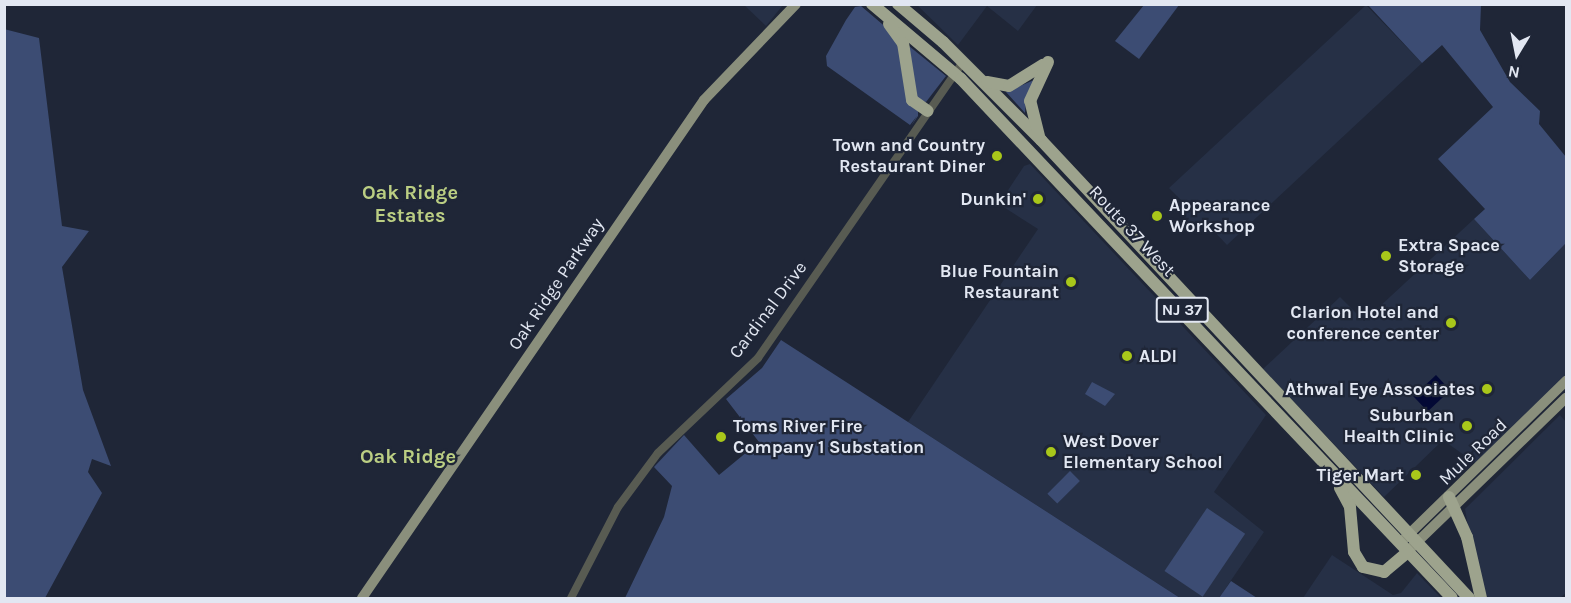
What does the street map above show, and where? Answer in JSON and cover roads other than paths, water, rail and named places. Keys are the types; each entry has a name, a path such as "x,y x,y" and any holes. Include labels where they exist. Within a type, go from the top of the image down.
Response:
{"highway":[{"name":"Route 37 West","path":"870,4 955,73 1452,598"},
{"path":"870,4 902,38 912,100 928,111"},
{"name":"Route 37 West","path":"898,4 963,62 1041,140 1469,598"},
{"path":"978,77 1003,87 1048,62 1030,100 1041,140"},
{"path":"1331,472 1350,507 1357,561 1368,570 1384,572 1403,548"},
{"path":"1453,502 1481,598"}],"main road":[{"name":"Oak Ridge Parkway","path":"362,598 704,100 796,4"},
{"name":"Mule Road","path":"1403,548 1453,502 1521,446 1566,381"},
{"name":"Mule Road","path":"1453,502 1512,437 1566,398"},
{"path":"1512,437 1521,446"}],"street":[{"name":"Cardinal Drive","path":"571,598 618,507 658,453 758,358 963,62"}],"place":[{"name":"Town and Country Restaurant Diner","path":"997,156"},
{"name":"Dunkin'","path":"1038,199"},
{"name":"Appearance Workshop","path":"1157,216"},
{"name":"Extra Space Storage","path":"1386,256"},
{"name":"Blue Fountain Restaurant","path":"1071,282"},
{"name":"Clarion Hotel and conference center","path":"1451,323"},
{"name":"ALDI","path":"1127,356"},
{"name":"Athwal Eye Associates","path":"1487,389"},
{"name":"Suburban Health Clinic","path":"1467,426"},
{"name":"Toms River Fire Company 1 Substation","path":"721,437"},
{"name":"West Dover Elementary School","path":"1051,452"},
{"name":"Tiger Mart","path":"1416,475"}],"district":[{"name":"Oak Ridge Estates","path":"410,204"},
{"name":"Oak Ridge","path":"408,456"}]}
